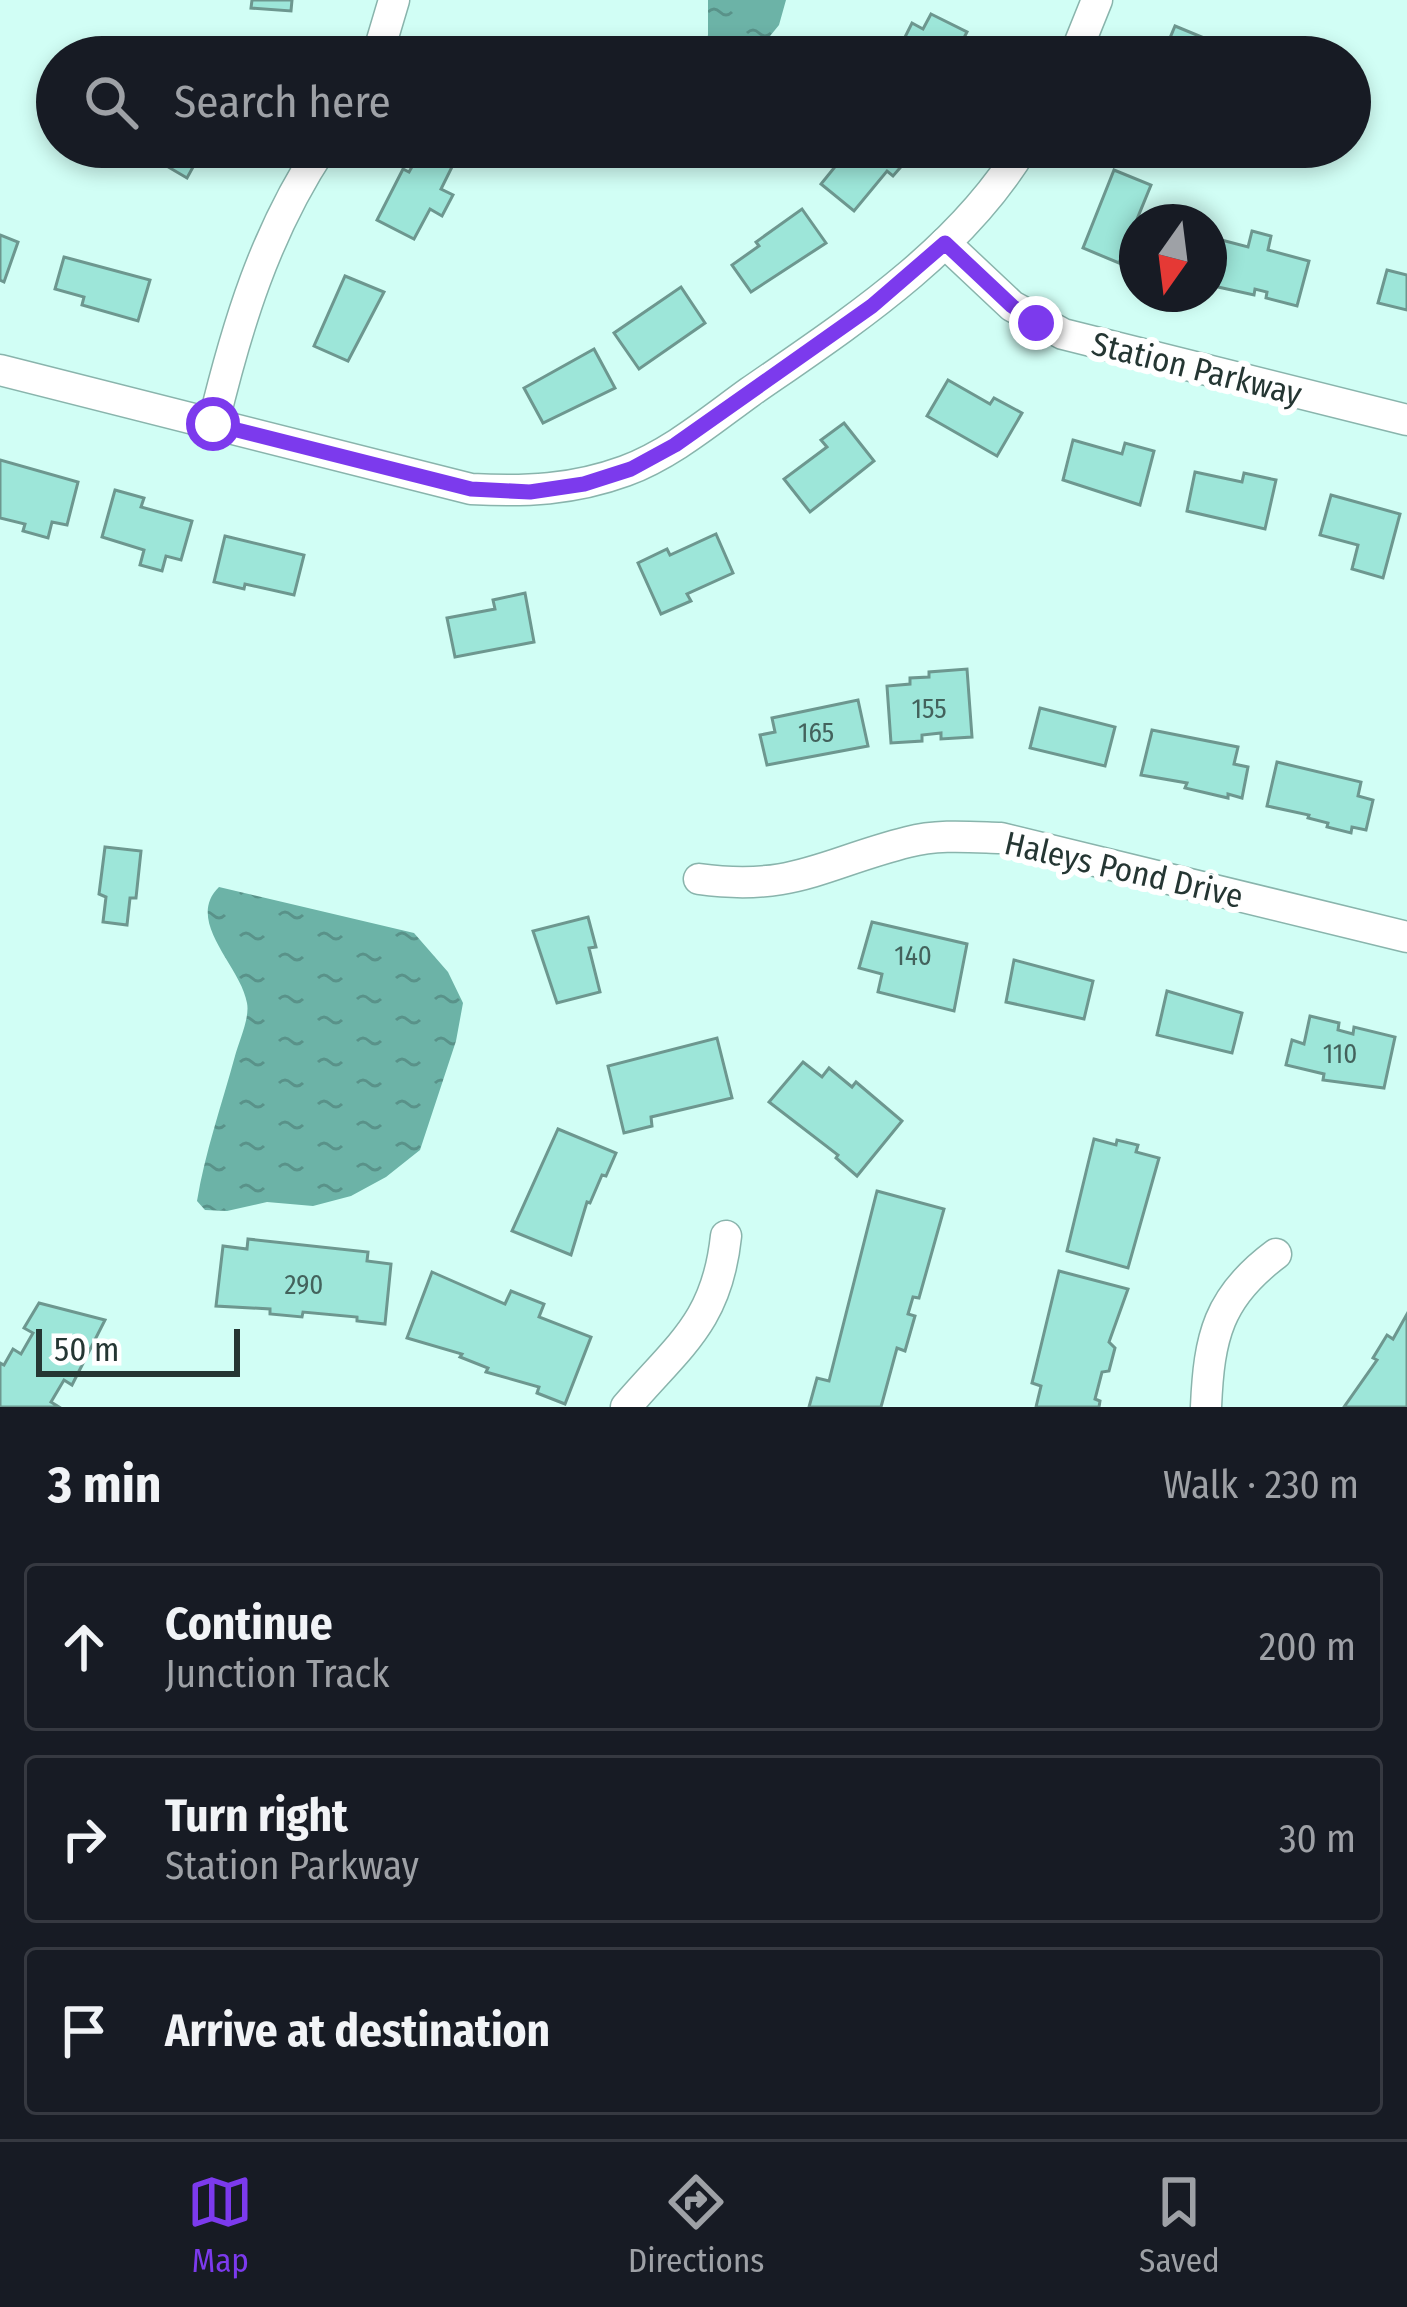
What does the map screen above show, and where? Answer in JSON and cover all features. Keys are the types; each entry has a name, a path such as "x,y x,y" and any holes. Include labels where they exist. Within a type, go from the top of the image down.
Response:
{"street":[{"path":"383,36 394,0"},
{"path":"1082,36 1097,0"},
{"path":"213,424 239,319 266,245 310,168"},
{"path":"0,370 471,489 530,492 584,484 631,469 675,445 872,306 945,243 1006,168"},
{"name":"Station Parkway","path":"945,243 1012,306 1063,334 1407,420"},
{"name":"Haleys Pond Drive","path":"700,879 776,883 910,842 952,836 1001,838 1407,937"},
{"path":"626,1407 706,1315 722,1278 726,1236"},
{"path":"1206,1407 1208,1365 1222,1312 1249,1274 1276,1254"}],"water":[{"path":"708,0 786,0 779,25 770,36 708,35"},
{"path":"219,887 414,933 448,972 463,1003 456,1041 420,1150 386,1177 351,1196 313,1206 267,1202 227,1211 205,1210 197,1201 248,1009 243,989 211,929 210,900"}],"building":[{"path":"252,0 292,0 291,11 251,8"},
{"path":"931,14 967,32 965,36 906,36 912,23 923,29"},
{"path":"1175,26 1199,36 1171,36"},
{"path":"170,168 192,168 187,178"},
{"path":"411,168 452,168 441,189 453,195 442,216 430,209 414,239 377,220 403,169 409,172"},
{"path":"834,168 900,168 893,176 887,171 854,211 821,184"},
{"path":"1114,170 1151,185 1143,204 1119,204 1119,263 1083,248"},
{"path":"802,209 826,243 751,292 732,265"},
{"path":"1252,231 1271,236 1268,250 1309,261 1297,306 1266,298 1267,292 1255,289 1254,295 1227,289 1227,241 1248,247"},
{"path":"0,235 18,242 4,282 0,280"},
{"path":"64,257 150,280 138,321 82,305 84,297 55,289"},
{"path":"1387,270 1407,275 1407,310 1378,303"},
{"path":"345,276 384,292 348,361 314,346"},
{"path":"681,287 705,323 639,369 614,333"},
{"path":"594,349 615,388 543,423 524,388"},
{"path":"948,380 990,404 994,398 1022,413 997,456 927,416"},
{"path":"844,423 874,461 810,512 784,479 827,447 821,440"},
{"path":"1073,440 1122,454 1125,443 1154,451 1140,505 1063,480"},
{"path":"0,460 78,482 67,525 52,522 48,538 23,531 25,524 0,518"},
{"path":"1195,472 1242,482 1244,473 1276,480 1265,529 1187,511"},
{"path":"115,490 144,498 141,507 192,521 181,560 166,556 162,571 140,565 144,550 102,537"},
{"path":"1331,495 1400,514 1383,578 1352,569 1358,545 1320,535"},
{"path":"716,534 733,573 687,594 691,601 661,614 638,563 667,549 670,555"},
{"path":"225,536 304,555 294,595 214,582"},
{"path":"525,593 534,642 455,657 447,618 495,609 493,600"},
{"path":"967,669 972,737 941,739 941,733 922,735 922,741 891,743 887,686 910,684 910,678 929,677 929,672"},
{"path":"858,700 868,746 767,765 760,735 775,732 772,718"},
{"path":"1040,708 1115,727 1105,766 1030,748"},
{"path":"1152,730 1238,747 1234,764 1248,767 1242,798 1141,775"},
{"path":"1277,762 1361,782 1358,796 1373,800 1366,830 1352,827 1351,833 1327,827 1328,823 1309,815 1267,806"},
{"path":"105,847 141,851 136,898 130,898 127,925 103,922 106,897 99,894"},
{"path":"588,917 596,947 589,948 600,992 557,1003 533,931"},
{"path":"872,922 967,944 954,1011 878,992 882,974 859,968"},
{"path":"1014,960 1093,981 1084,1019 1006,1002"},
{"path":"1167,991 1242,1013 1232,1053 1157,1035"},
{"path":"1310,1016 1339,1023 1338,1030 1353,1034 1354,1027 1395,1037 1384,1088 1323,1080 1324,1074 1286,1065 1292,1040 1304,1044"},
{"path":"717,1038 732,1098 651,1117 652,1126 624,1133 608,1066"},
{"path":"803,1062 822,1077 829,1068 852,1087 856,1082 902,1121 857,1176 838,1155 769,1102"},
{"path":"558,1129 616,1153 587,1202 571,1255 512,1231"},
{"path":"1094,1139 1138,1145 1136,1152 1159,1158 1128,1268 1067,1251"},
{"path":"877,1191 944,1209 919,1298 913,1297 908,1314 915,1316 905,1351 897,1348 881,1407 809,1407 817,1378 829,1381"},
{"path":"248,1239 368,1252 367,1261 391,1264 385,1324 357,1321 357,1317 303,1312 302,1317 270,1314 270,1309 216,1306 223,1246 247,1249"},
{"path":"1059,1271 1128,1289 1109,1342 1115,1348 1109,1371 1102,1372 1095,1399 1099,1407 1036,1407 1041,1386 1032,1383"},
{"path":"432,1272 505,1304 511,1291 544,1304 539,1317 591,1337 565,1404 537,1393 539,1387 486,1372 488,1368 460,1357 462,1354 407,1338"},
{"path":"39,1303 105,1320 72,1385 64,1380 51,1402 59,1407 0,1407 0,1363 4,1365 13,1349 21,1354 33,1333 24,1328"},
{"path":"1407,1314 1407,1407 1344,1407 1377,1360 1373,1358 1387,1335 1393,1339"}],"route":[{"path":"213,424 471,489 530,492 584,484 631,469 675,445 872,306 945,243 1036,323"}]}
